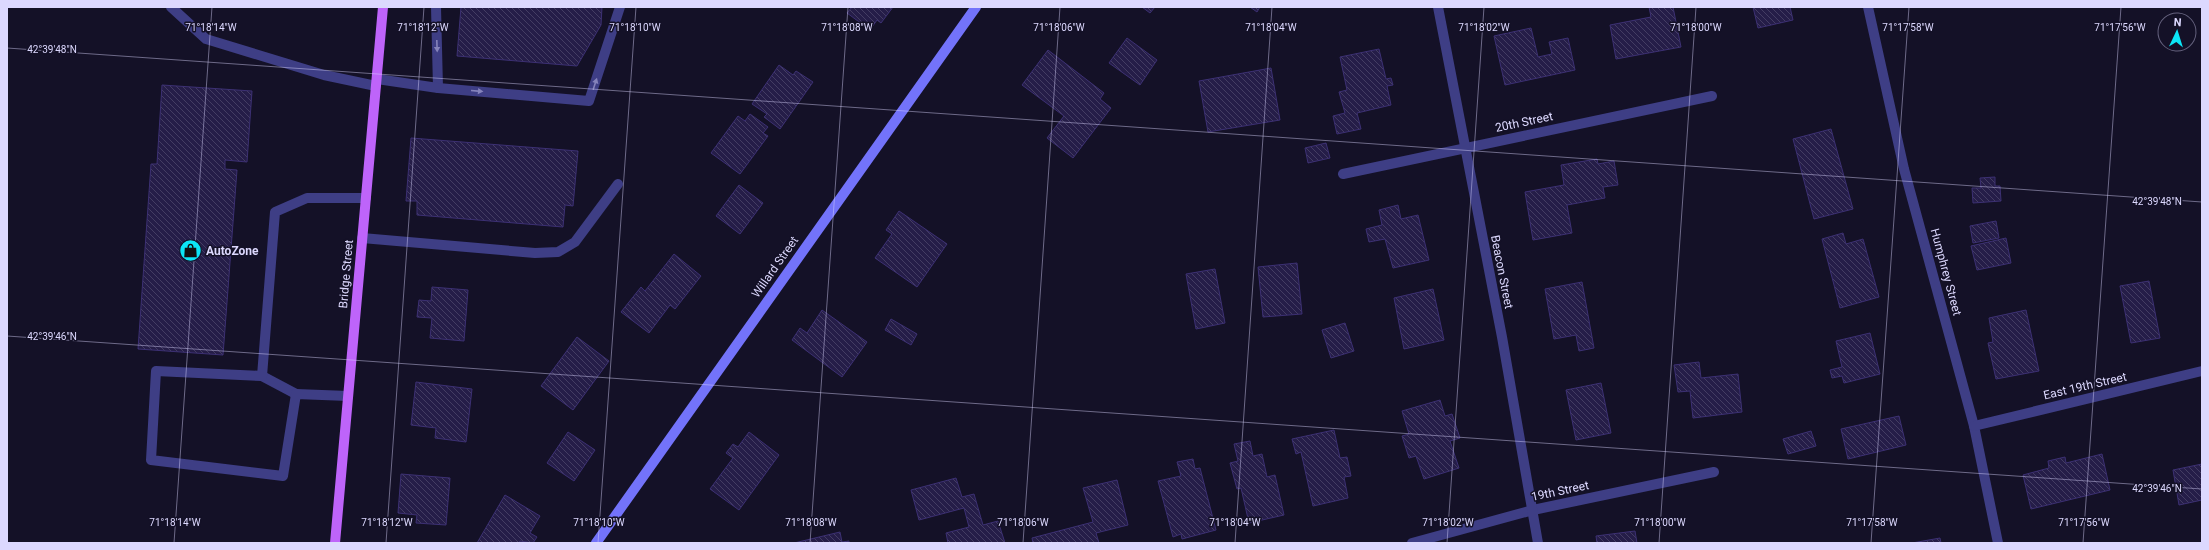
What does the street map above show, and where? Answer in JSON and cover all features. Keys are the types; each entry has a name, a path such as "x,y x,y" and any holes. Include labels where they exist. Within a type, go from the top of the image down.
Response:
{"main road":[{"name":"Bridge Street","path":"335,543 383,7"},
{"name":"Willard Street","path":"596,543 976,7"}],"street":[{"path":"171,7 206,39 324,75 376,83 589,101 620,7"},
{"path":"436,7 438,88"},
{"name":"Beacon Street","path":"1438,7 1538,543"},
{"name":"Humphrey Street","path":"1868,7 1904,169 1974,426 1998,543"},
{"name":"20th Street","path":"1343,174 1712,96"},
{"path":"362,238 535,252 558,252 575,242 618,184"},
{"path":"262,376 275,212 307,198 366,198"},
{"path":"296,394 283,476 151,460 156,371 262,376 296,394 348,396"},
{"name":"East 19th Street","path":"1974,426 2202,371"},
{"name":"19th Street","path":"1412,543 1533,510 1714,472"}],"building":[{"path":"461,7 602,7 601,25 577,66 457,56"},
{"path":"852,7 893,7 881,23 877,20 870,30 847,13"},
{"path":"1142,7 1155,7 1150,13"},
{"path":"1250,7 1260,7 1257,12"},
{"path":"1649,7 1673,7 1681,47 1616,59 1610,25 1651,17"},
{"path":"1753,7 1790,7 1793,20 1758,28"},
{"path":"1531,28 1538,57 1552,54 1549,42 1568,38 1575,70 1505,85 1494,36"},
{"path":"1127,38 1157,60 1140,85 1109,63"},
{"path":"1379,49 1386,79 1391,78 1393,85 1387,86 1391,105 1357,113 1361,129 1337,134 1333,116 1345,113 1339,92 1347,90 1340,57"},
{"path":"1048,50 1104,93 1100,99 1111,108 1073,158 1047,138 1064,116 1022,85"},
{"path":"779,65 793,75 796,71 813,82 780,129 764,117 767,114 752,104"},
{"path":"1271,68 1280,120 1208,132 1199,81"},
{"path":"162,85 252,91 247,162 225,160 225,169 237,170 223,355 138,349 151,164 157,164"},
{"path":"750,114 768,127 763,133 768,136 740,174 711,153 738,116 745,121"},
{"path":"1831,129 1853,209 1814,219 1793,139"},
{"path":"411,138 578,151 573,206 565,205 563,227 417,215 417,201 406,201"},
{"path":"1326,143 1330,158 1308,163 1305,148"},
{"path":"1597,159 1598,164 1614,161 1618,185 1603,187 1605,198 1567,205 1572,233 1533,240 1525,192 1564,185 1561,165"},
{"path":"1995,177 1995,186 2000,186 2001,201 1973,203 1972,188 1981,188 1980,178"},
{"path":"739,185 763,203 740,234 716,216"},
{"path":"1398,205 1401,219 1418,215 1429,260 1393,268 1385,239 1369,242 1366,229 1382,225 1379,210"},
{"path":"899,211 947,244 917,287 875,258 892,234 886,230"},
{"path":"1996,221 1999,238 1973,243 1970,226"},
{"path":"1843,233 1846,244 1863,239 1879,297 1840,308 1822,239"},
{"path":"2006,238 2011,263 1977,270 1971,246"},
{"path":"674,254 701,276 675,309 670,305 649,333 621,312 641,287 645,291"},
{"path":"1297,263 1302,314 1263,317 1258,267"},
{"path":"1215,269 1225,323 1196,329 1186,274"},
{"path":"2149,281 2160,338 2131,343 2120,286"},
{"path":"1582,282 1594,348 1579,351 1576,335 1554,339 1545,289"},
{"path":"432,287 468,290 464,341 430,338 432,318 417,317 419,300 431,301"},
{"path":"1433,289 1444,340 1404,349 1394,298"},
{"path":"822,310 867,342 842,377 792,340 800,328 807,333"},
{"path":"2026,310 2039,371 1996,379 1988,343 1993,342 1989,318"},
{"path":"891,319 917,334 911,345 885,330"},
{"path":"1345,323 1354,351 1331,358 1322,330"},
{"path":"1870,333 1880,374 1844,383 1842,376 1832,378 1830,370 1842,367 1836,341"},
{"path":"577,337 609,361 573,410 541,386"},
{"path":"1699,362 1701,378 1738,374 1742,412 1693,418 1690,391 1678,392 1674,365"},
{"path":"416,382 472,389 466,442 435,438 436,428 411,425"},
{"path":"1601,383 1611,433 1576,440 1566,390"},
{"path":"1440,400 1445,416 1452,414 1460,438 1450,441 1459,468 1424,479 1416,456 1409,458 1402,436 1409,434 1402,411"},
{"path":"1899,416 1906,445 1848,459 1841,429"},
{"path":"1334,430 1340,458 1347,457 1351,476 1344,477 1348,498 1313,506 1301,452 1296,454 1292,439"},
{"path":"1811,431 1816,446 1788,454 1783,439"},
{"path":"568,432 595,450 574,481 547,463"},
{"path":"749,432 779,455 739,510 710,489 733,458 726,453 733,444 738,447"},
{"path":"1250,441 1253,456 1262,454 1267,477 1275,475 1284,515 1249,523 1241,488 1237,489 1230,463 1238,461 1234,444"},
{"path":"2102,454 2110,490 2031,509 2023,475 2049,468 2048,461 2065,457 2066,463"},
{"path":"1193,459 1195,469 1200,468 1216,530 1182,539 1181,534 1173,537 1158,481 1181,476 1177,462"},
{"path":"2202,464 2202,500 2179,505 2173,470"},
{"path":"401,474 450,478 446,525 416,523 417,515 398,513"},
{"path":"956,478 962,497 974,494 983,525 998,521 1005,543 948,543 946,533 969,527 964,508 919,520 911,490"},
{"path":"1117,480 1128,525 1096,533 1099,543 1033,543 1032,538 1093,522 1083,488"},
{"path":"505,495 540,516 530,533 537,537 533,543 520,541 519,543 477,543"},
{"path":"1635,531 1637,543 1597,543 1596,536"},
{"path":"840,532 842,542 849,541 849,543 794,543"},
{"path":"1940,538 1941,543 1912,543"}],"place":[{"name":"AutoZone","path":"190,251"}]}
